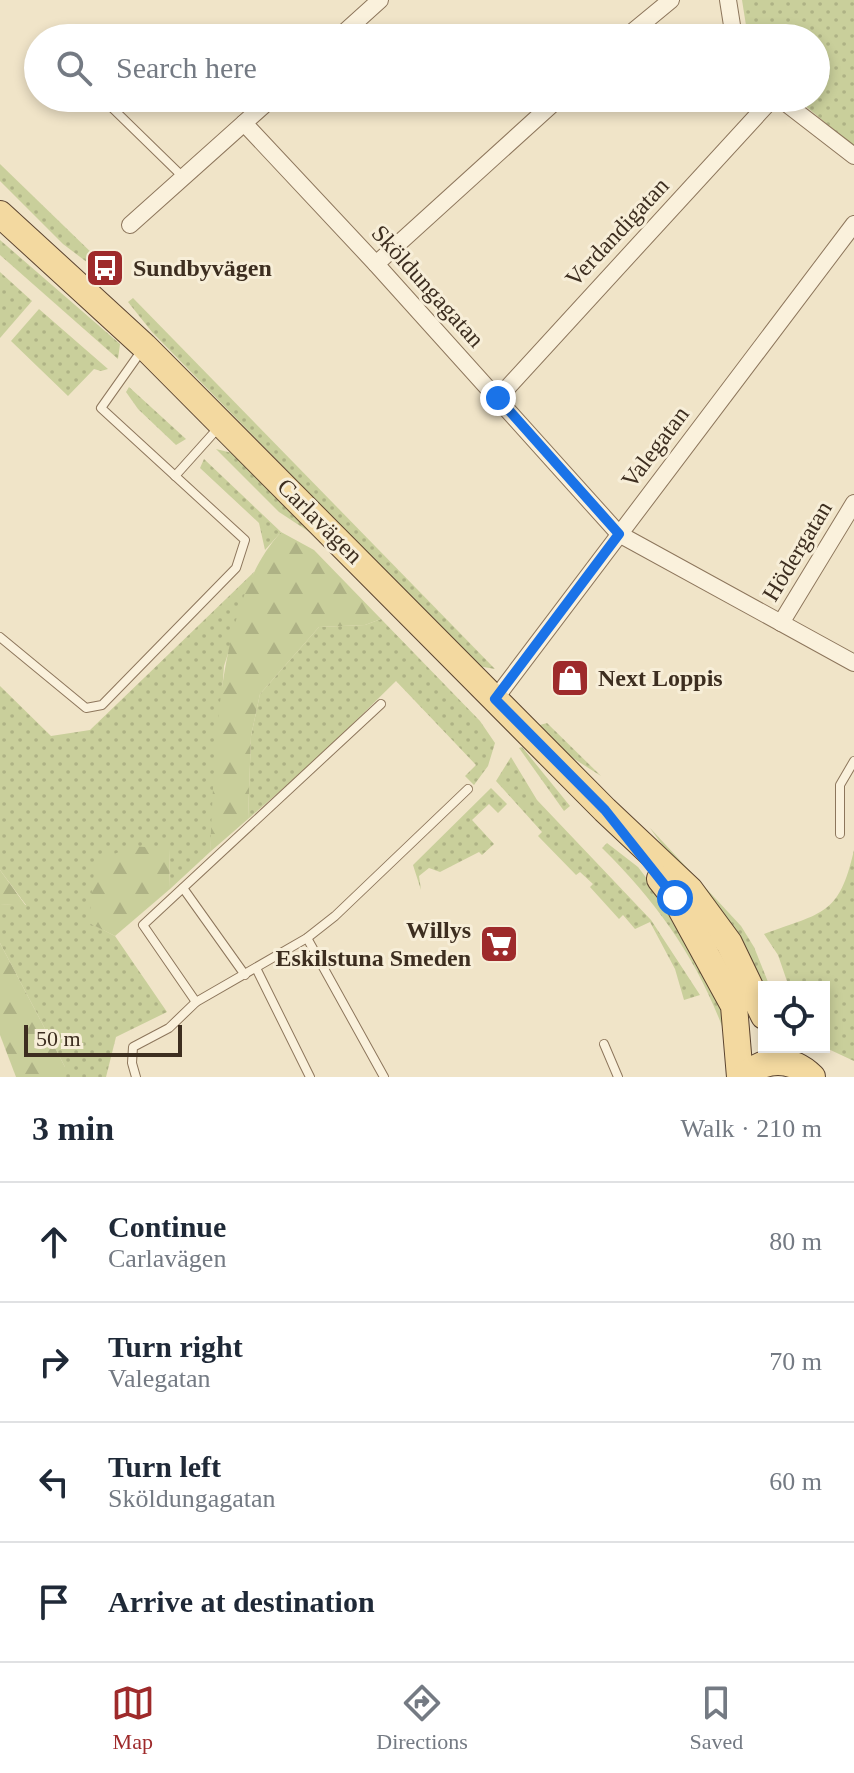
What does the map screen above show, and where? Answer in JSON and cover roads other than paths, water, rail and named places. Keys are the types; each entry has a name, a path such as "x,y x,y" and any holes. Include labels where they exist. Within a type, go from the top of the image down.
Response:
{"main road":[{"name":"Carlavägen","path":"0,203 28,239"},
{"name":"Carlavägen","path":"0,214 144,346 605,810 690,890 729,943 758,1003"},
{"name":"Carlavägen","path":"605,810 675,898 734,1006 742,1077"},
{"path":"742,1077 758,1066 773,1062 797,1063"}],"street":[{"path":"353,24 380,0"},
{"path":"642,24 671,0"},
{"path":"728,0 732,24"},
{"path":"130,225 256,112"},
{"path":"376,264 544,112"},
{"name":"Verdandigatan","path":"498,398 763,112"},
{"path":"795,112 854,156"},
{"name":"Sköldungagatan","path":"244,123 376,264 619,534 854,663"},
{"name":"Valegatan","path":"495,699 854,224"},
{"name":"Hödergatan","path":"781,623 854,503"}],"lane":[{"path":"117,112 184,177"},
{"path":"0,637 86,708 102,705 236,568 245,540 101,408 144,346"},
{"path":"175,476 199,446 223,424"},
{"path":"196,1002 143,925 381,704"},
{"path":"840,834 840,785 854,761"},
{"path":"136,1077 132,1063 133,1047 169,1028 196,1002 307,938 335,916 468,789"},
{"path":"183,888 245,975"},
{"path":"307,938 384,1077"},
{"path":"256,968 310,1077"},
{"path":"604,1044 618,1077"}],"place":[{"name":"Sundbyvägen","path":"105,268"},
{"name":"Next Loppis","path":"570,678"},
{"name":"Willys Eskilstuna Smeden","path":"499,944"}]}
